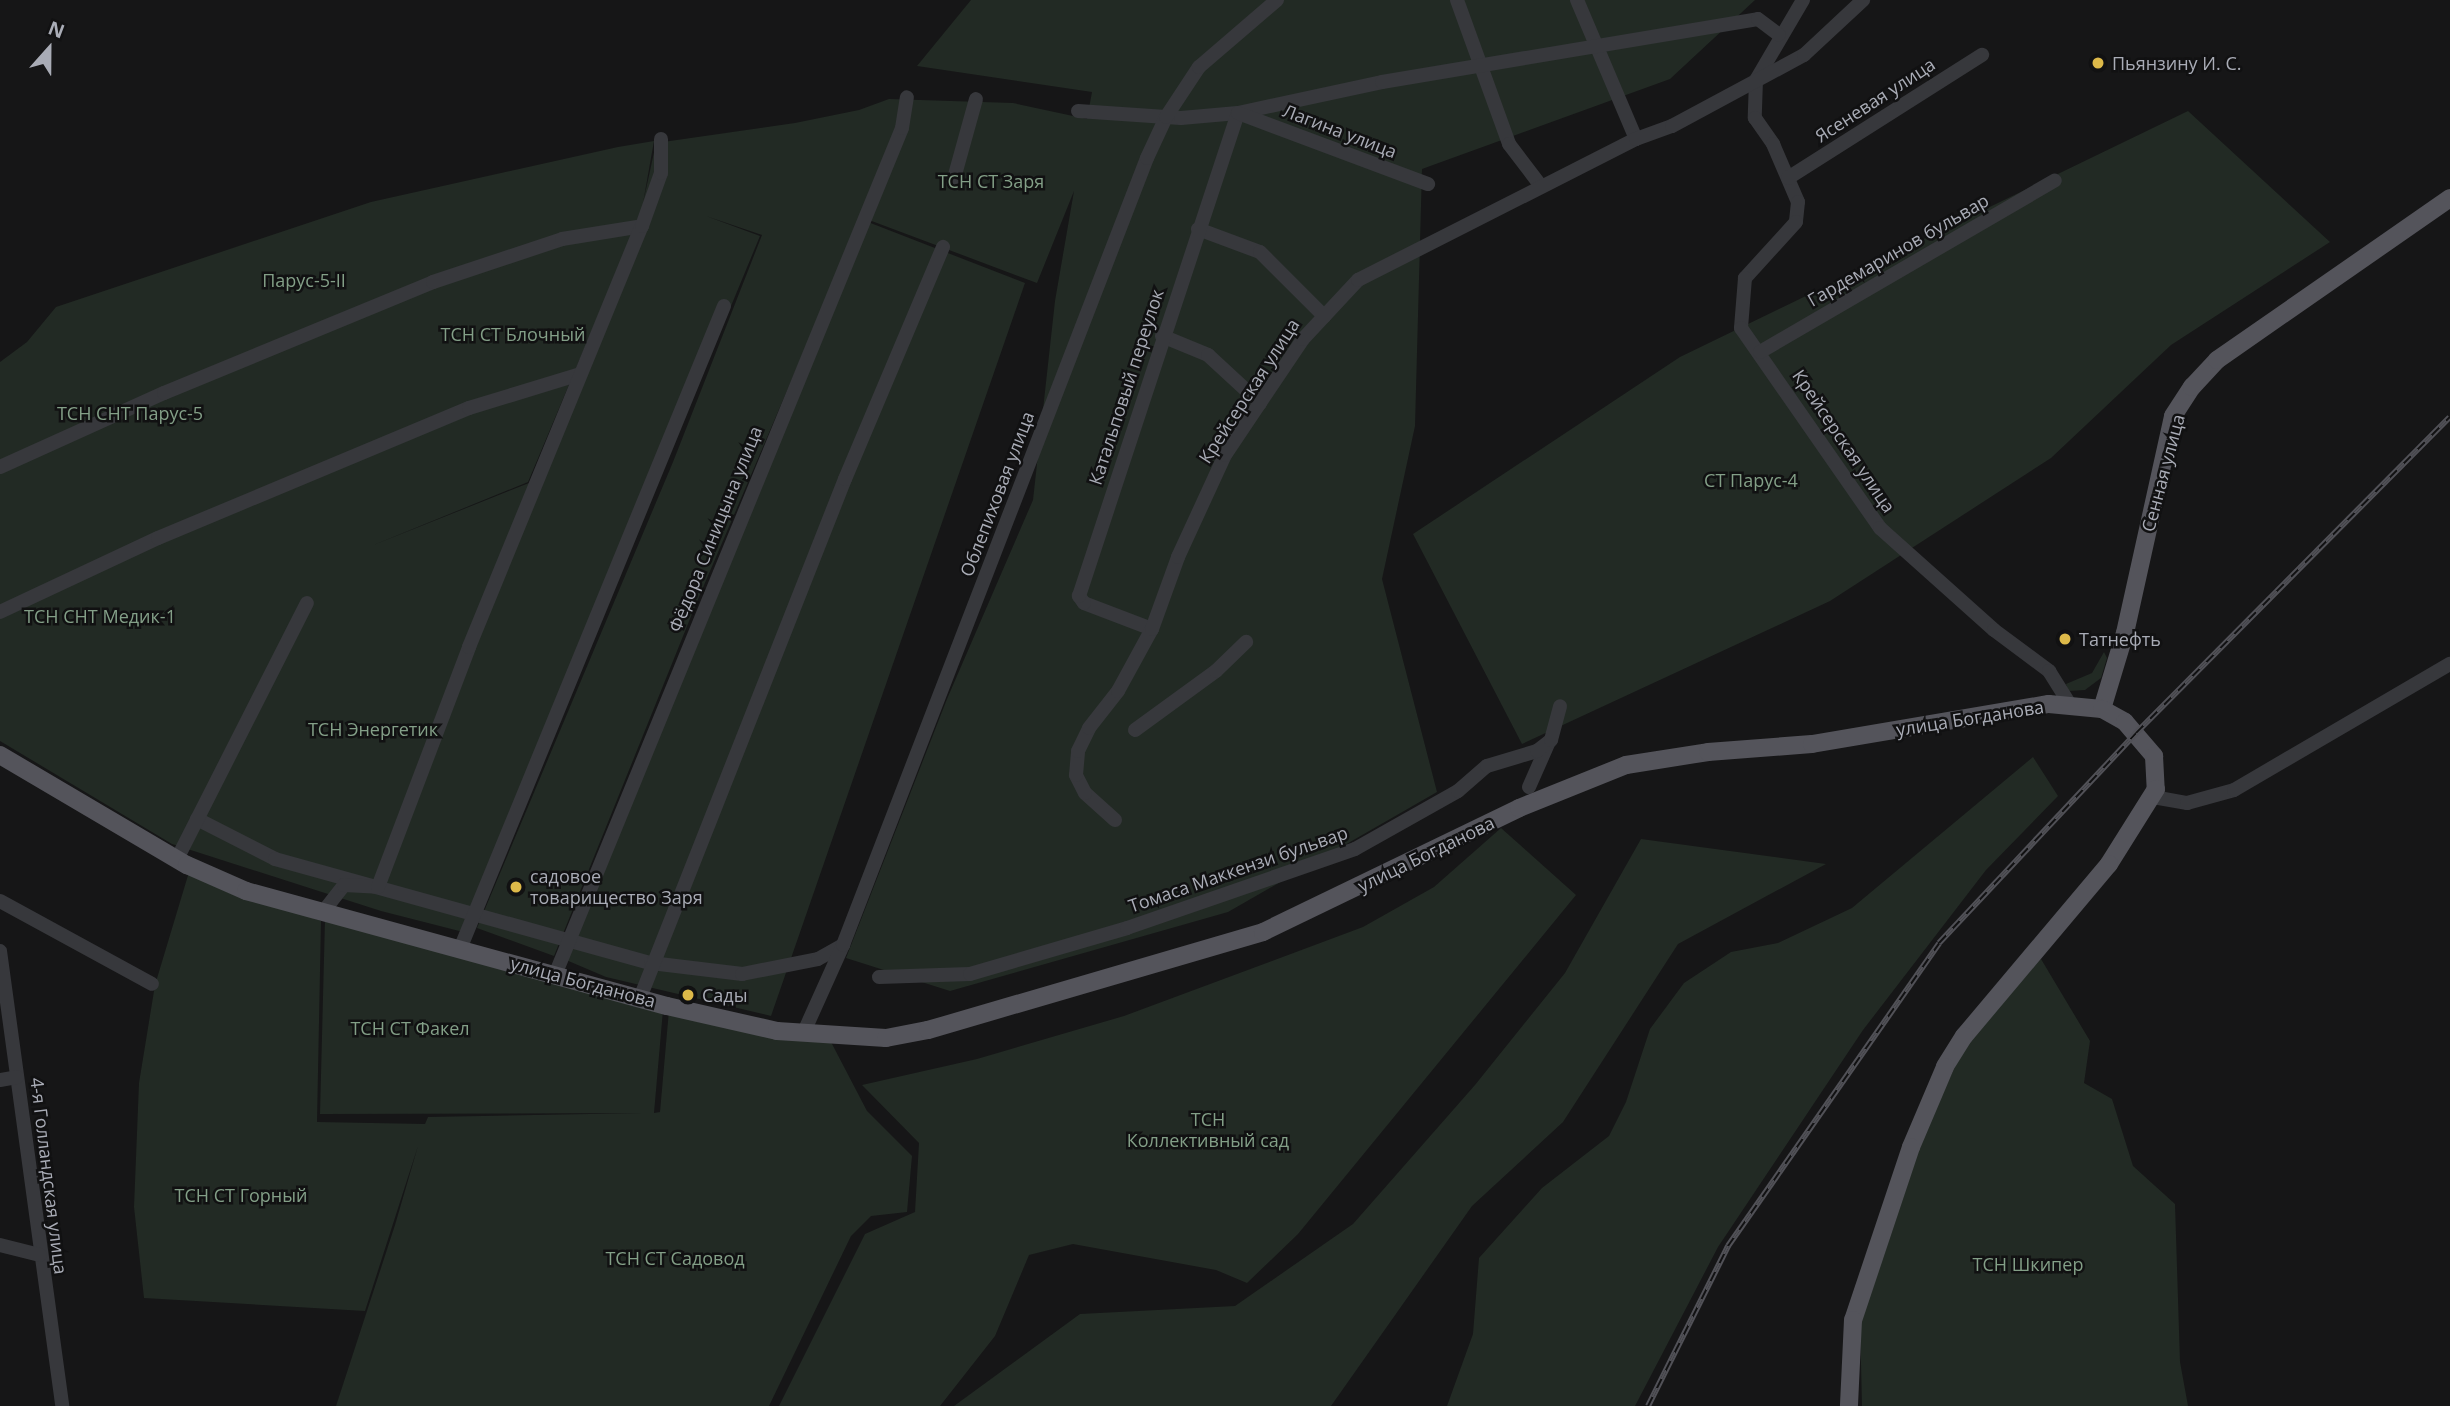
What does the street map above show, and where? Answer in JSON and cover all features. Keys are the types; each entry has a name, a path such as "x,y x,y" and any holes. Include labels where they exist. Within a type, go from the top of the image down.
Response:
{"main road":[{"name":"Сенная улица","path":"2102,709 2125,633 2173,416 2192,387 2217,360 2450,198"},
{"name":"улица Богданова","path":"0,755 177,859 246,891 640,998 803,1034 886,1038 928,1030 1233,943 1295,919 1519,808 1626,765 1708,752 1812,744 2069,703 2102,709 2125,722 2154,756 2159,774 2153,797 2109,864 1964,1036 1945,1067 1911,1147 1853,1320 1849,1406"}],"street":[{"name":"Облепиховая улица","path":"803,1034 843,945 1166,117 1199,67 1277,0"},
{"path":"1457,0 1509,144 1541,186"},
{"path":"1577,0 1636,139"},
{"path":"1756,80 1779,35 1803,0"},
{"name":"Крейсерская улица","path":"1115,820 1086,793 1076,775 1078,751 1089,728 1118,691 1152,629 1178,557 1225,455 1324,316 1357,280 1636,139 1672,126 1804,55 1863,0"},
{"path":"1078,111 1166,117 1238,113 1479,65 1758,19 1779,35"},
{"name":"Ясеневая улица","path":"1788,178 1982,55"},
{"name":"Крейсерская улица","path":"1756,80 1755,118 1798,202 1796,222 1783,240 1759,258 1745,278 1740,295 1741,328 1880,528 1994,630 2049,671 2069,703"},
{"name":"Фёдора Синицына улица","path":"555,975 704,604 902,128 907,97"},
{"path":"953,182 976,99"},
{"name":"Лагина улица","path":"1238,113 1429,184"},
{"name":"Катальповый переулок","path":"1152,629 1084,603 1079,596 1162,336 1238,113"},
{"path":"378,887 580,374 642,226 661,173 661,139"},
{"name":"Гардемаринов бульвар","path":"1760,352 2055,180"},
{"path":"0,467 163,393 433,282 562,239 642,226"},
{"path":"1198,229 1260,252 1324,316"},
{"path":"640,998 651,963 845,480 943,247"},
{"path":"460,949 640,519 724,306"},
{"path":"1162,336 1208,355 1260,403"},
{"path":"0,612 171,532 469,408 580,374"},
{"path":"177,859 307,603"},
{"path":"1135,730 1216,671 1246,642"},
{"path":"2153,797 2187,803 2234,790 2450,664"},
{"path":"1529,787 1551,740 1560,706"},
{"name":"Томаса Маккензи бульвар","path":"879,977 970,974 1237,892 1355,849 1458,791 1487,766 1537,751 1551,740"},
{"path":"197,819 275,859 472,916 651,963 742,974 818,959 843,945"},
{"path":"323,912 344,885 378,887"},
{"path":"0,901 152,984"},
{"name":"4-я Голландская улица","path":"0,951 6,1025 17,1077 62,1406"},
{"path":"0,1080 17,1077"},
{"path":"0,1245 40,1255"}],"green space":[{"path":"971,0 1755,0 1670,79 1422,169 1415,426 1382,579 1437,792 1228,912 950,991 846,958 947,699 1033,500 1055,301 1074,191 1037,283 861,217 696,604 554,956 477,928 673,462 762,235 706,216 760,236 471,934 381,911 172,844 0,741 0,362 27,342 56,307 371,202 618,147 654,141 643,203 656,143 795,123 859,110 889,99 1013,103 1087,119 1092,92 917,66","holes":["635,228 529,483 371,546 528,482"]},
{"name":"СТ Парус-4","path":"2188,111 2330,242 2171,345 2051,458 1830,601 1522,744 1413,534 1680,357"},
{"path":"868,222 1025,283 771,1016 606,977 559,957"},
{"path":"2104,652 2107,658 2101,678 2085,690 2068,691 2066,684 2092,673"},
{"path":"2033,757 2058,796 1986,870 1863,1030 1718,1247 1635,1406 1447,1406 1473,1334 1479,1258 1542,1188 1609,1136 1626,1102 1650,1029 1684,983 1731,952 1778,943 1852,908"},
{"name":"ТСН Коллективный сад","path":"1501,828 1576,895 1298,1234 1247,1283 1216,1270 1073,1244 1029,1255 995,1336 940,1406 779,1406 865,1234 915,1212 919,1143 862,1085 977,1059 1124,1016 1363,927 1434,887"},
{"path":"1641,839 1826,864 1678,944 1563,1122 1472,1206 1331,1406 954,1406 1080,1314 1235,1306 1353,1224 1475,1085 1565,973"},
{"path":"189,872 321,921 317,1122 425,1124 428,1117 644,1113 320,1114 325,919 663,1010 654,1113 660,1112 669,1010 831,1042 867,1111 912,1156 907,1212 871,1216 851,1236 769,1406 336,1406 418,1146 365,1311 144,1298 134,1207 139,1083 155,985"},
{"name":"ТСН Шкипер","path":"2041,959 2090,1041 2084,1083 2112,1099 2133,1166 2175,1204 2180,1362 2188,1406 1862,1406 1860,1322 1918,1146 1967,1041"}],"railway":[{"path":"1648,1406 1728,1246 1939,943 2136,733 2450,417"}],"place":[{"name":"Пьянзину И. С.","path":"2098,63"},
{"name":"Татнефть","path":"2065,639"},
{"name":"садовое товарищество Заря","path":"516,887"},
{"name":"Сады","path":"688,995"}],"park label":[{"name":"ТСН СТ Заря","path":"991,181"},
{"name":"Парус-5-II","path":"304,280"},
{"name":"ТСН СТ Блочный","path":"513,334"},
{"name":"ТСН СНТ Парус-5","path":"130,413"},
{"name":"ТСН СНТ Медик-1","path":"100,616"},
{"name":"ТСН Энергетик","path":"373,729"},
{"name":"ТСН СТ Факел","path":"410,1028"},
{"name":"ТСН СТ Горный","path":"241,1195"},
{"name":"ТСН СТ Садовод","path":"675,1258"}]}
